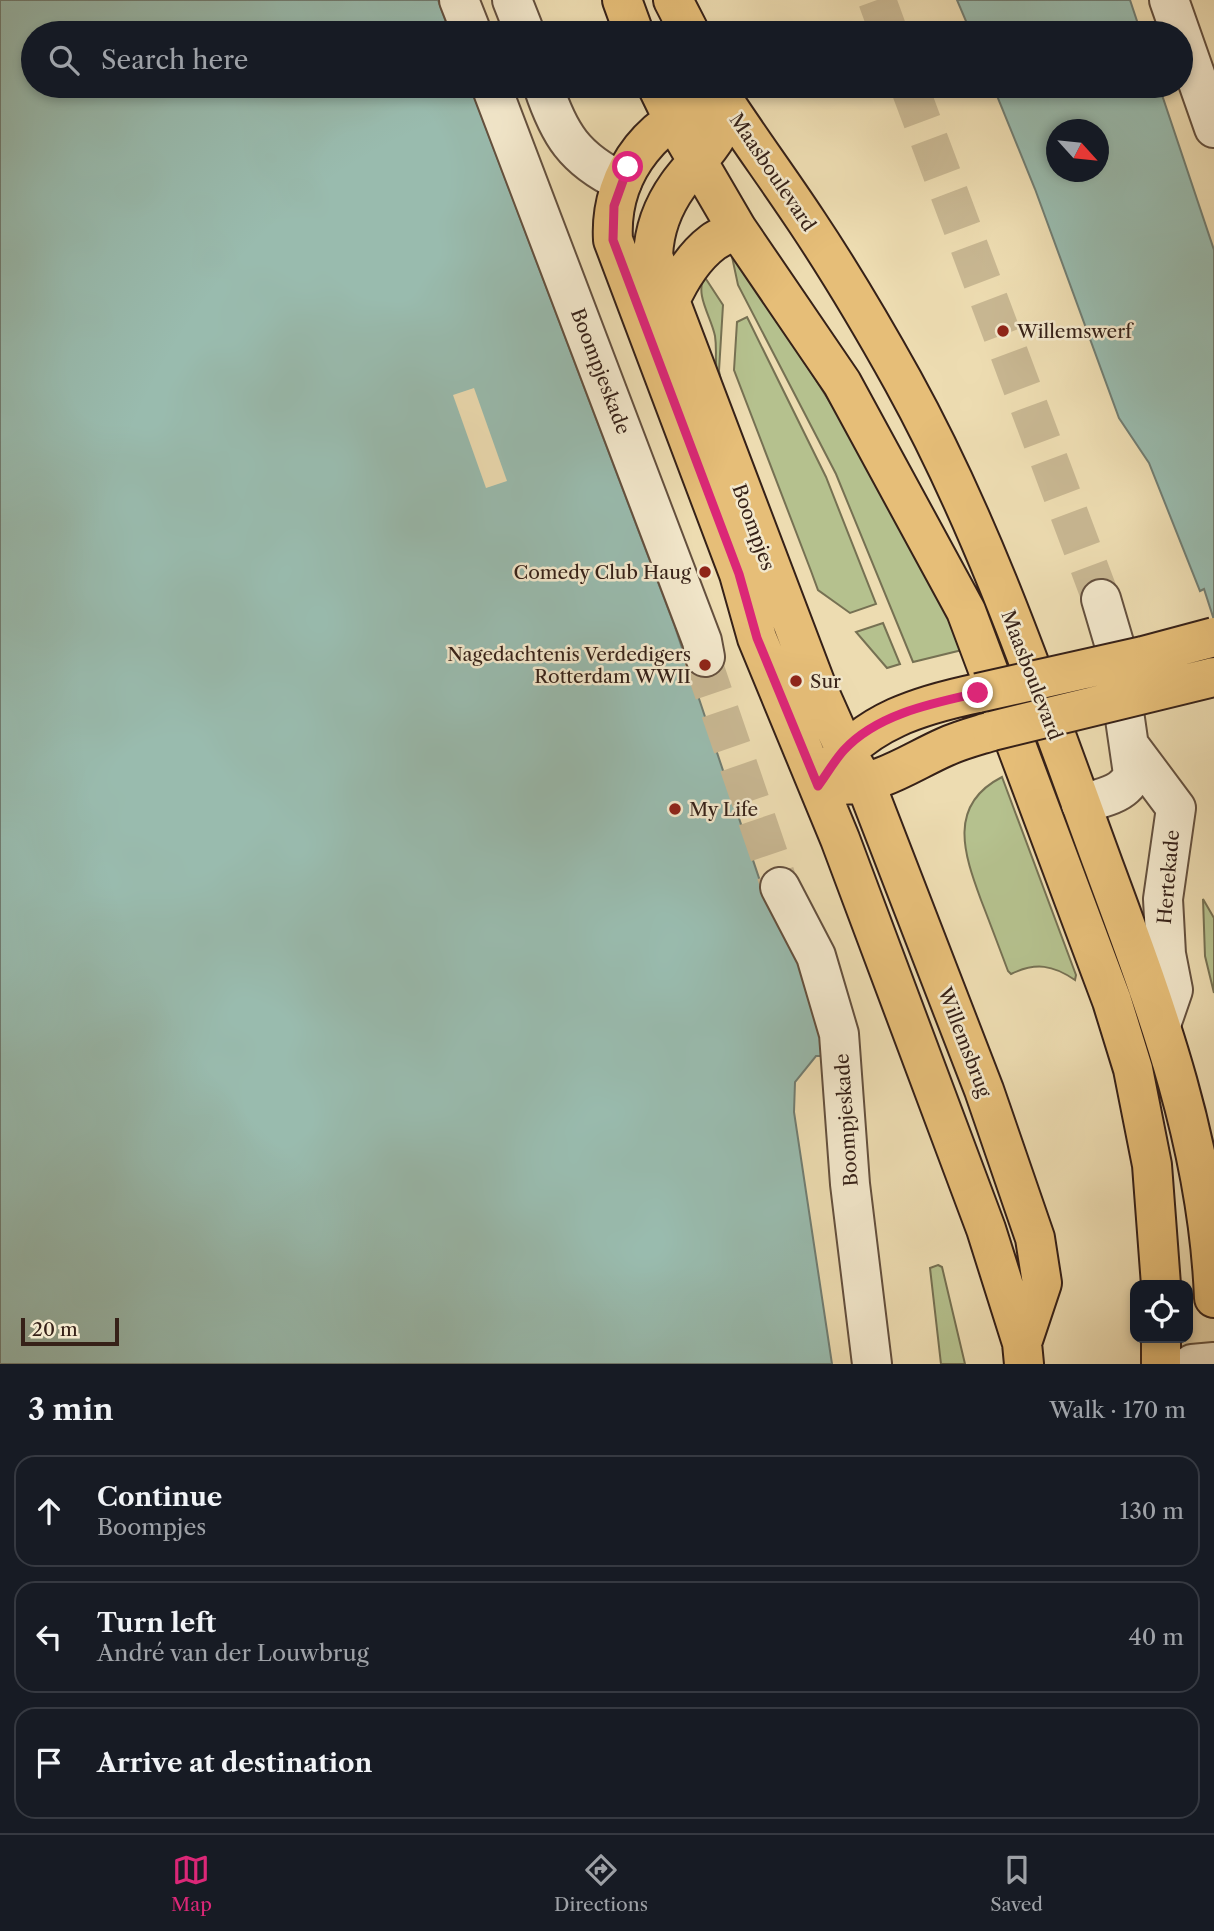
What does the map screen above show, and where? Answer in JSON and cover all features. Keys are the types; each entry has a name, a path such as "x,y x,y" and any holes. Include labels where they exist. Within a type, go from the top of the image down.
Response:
{"main road":[{"path":"622,0 630,21"},
{"path":"673,0 684,21"},
{"path":"663,98 674,121"},
{"name":"Boompjes","path":"714,98 706,105 674,121 636,154 622,182 612,215 613,240 739,574 757,638 818,786"},
{"name":"Boompjes","path":"721,98 726,114 722,128 678,185 655,232 653,256 767,562 845,750"},
{"name":"Maasboulevard","path":"722,98 810,226 910,395 980,542 1162,1022 1198,1156 1206,1207 1214,1298"},
{"name":"Maasboulevard","path":"674,121 737,229 842,383 966,611 1125,1041 1138,1087 1150,1154 1161,1280"},
{"path":"670,301 679,281 702,252 715,240 737,229"},
{"path":"818,786 845,750 875,728 911,709 1143,656 1214,636"},
{"path":"818,786 866,785 906,769 945,747 992,731 1214,677"},
{"name":"Willemsbrug","path":"845,750 866,785 984,1090 1035,1238 1042,1283 1023,1353"},
{"name":"Willemsbrug","path":"818,786 986,1229 1023,1353"},
{"path":"1161,1343 1161,1364"}],"street":[{"path":"459,0 467,21"},
{"path":"512,0 520,21"},
{"path":"1170,0 1177,21"},
{"path":"1193,67 1214,128"},
{"name":"Boompjeskade","path":"496,98 609,389 702,641 705,657"},
{"path":"547,98 557,125 568,142 596,170 622,182"},
{"name":"Hertekade","path":"1081,804 1117,793 1128,785 1133,774 1114,643 1101,599"},
{"name":"Hertekade","path":"1129,745 1176,808 1163,899 1166,954 1173,990 1162,1022"},
{"name":"Boompjeskade","path":"780,887 816,956 839,1034 850,1184 872,1364"},
{"path":"1192,1364 1214,1362"}],"green space":[{"path":"731,252 857,445 913,545 962,650 913,662 836,474 738,285"},
{"path":"704,276 723,305 719,371 722,386 716,366 715,336 702,298"},
{"path":"747,317 826,477 876,604 850,613 818,590 734,370 737,322"},
{"path":"883,623 900,664 887,668 856,632"},
{"path":"1002,777 1076,975 1075,980 1052,968 1044,967 1028,968 1011,974 981,900 969,865 964,832 973,802 985,788"},
{"path":"1203,899 1214,918 1214,993 1205,956"},
{"path":"938,1265 942,1267 965,1364 941,1364 930,1268"}],"shaded area":[{"path":"0,0 438,0 446,21 21,21 21,98 475,98 675,627 766,899 790,925 827,1056 816,1056 795,1082 794,1112 832,1364 0,1364"},
{"path":"957,0 1130,0 1137,21 966,21"},
{"path":"998,98 1163,98 1214,250 1214,620 1204,589 1200,591 1149,463 1119,418 1035,189"}],"pier":[{"path":"474,388 507,481 486,488 453,395"}],"tunnel":[{"path":"877,0 885,21"},
{"path":"913,98 1101,599"},
{"path":"705,657 704,665 780,887"}],"place":[{"name":"Willemswerf","path":"1003,331"},
{"name":"Comedy Club Haug","path":"705,572"},
{"name":"Nagedachtenis Verdedigers Rotterdam WWII","path":"705,665"},
{"name":"Sur","path":"796,681"},
{"name":"My Life","path":"675,809"}],"route":[{"path":"628,167 612,215 613,240 748,598 757,638 807,765 818,786 845,750 875,728 911,709 978,693"}]}
